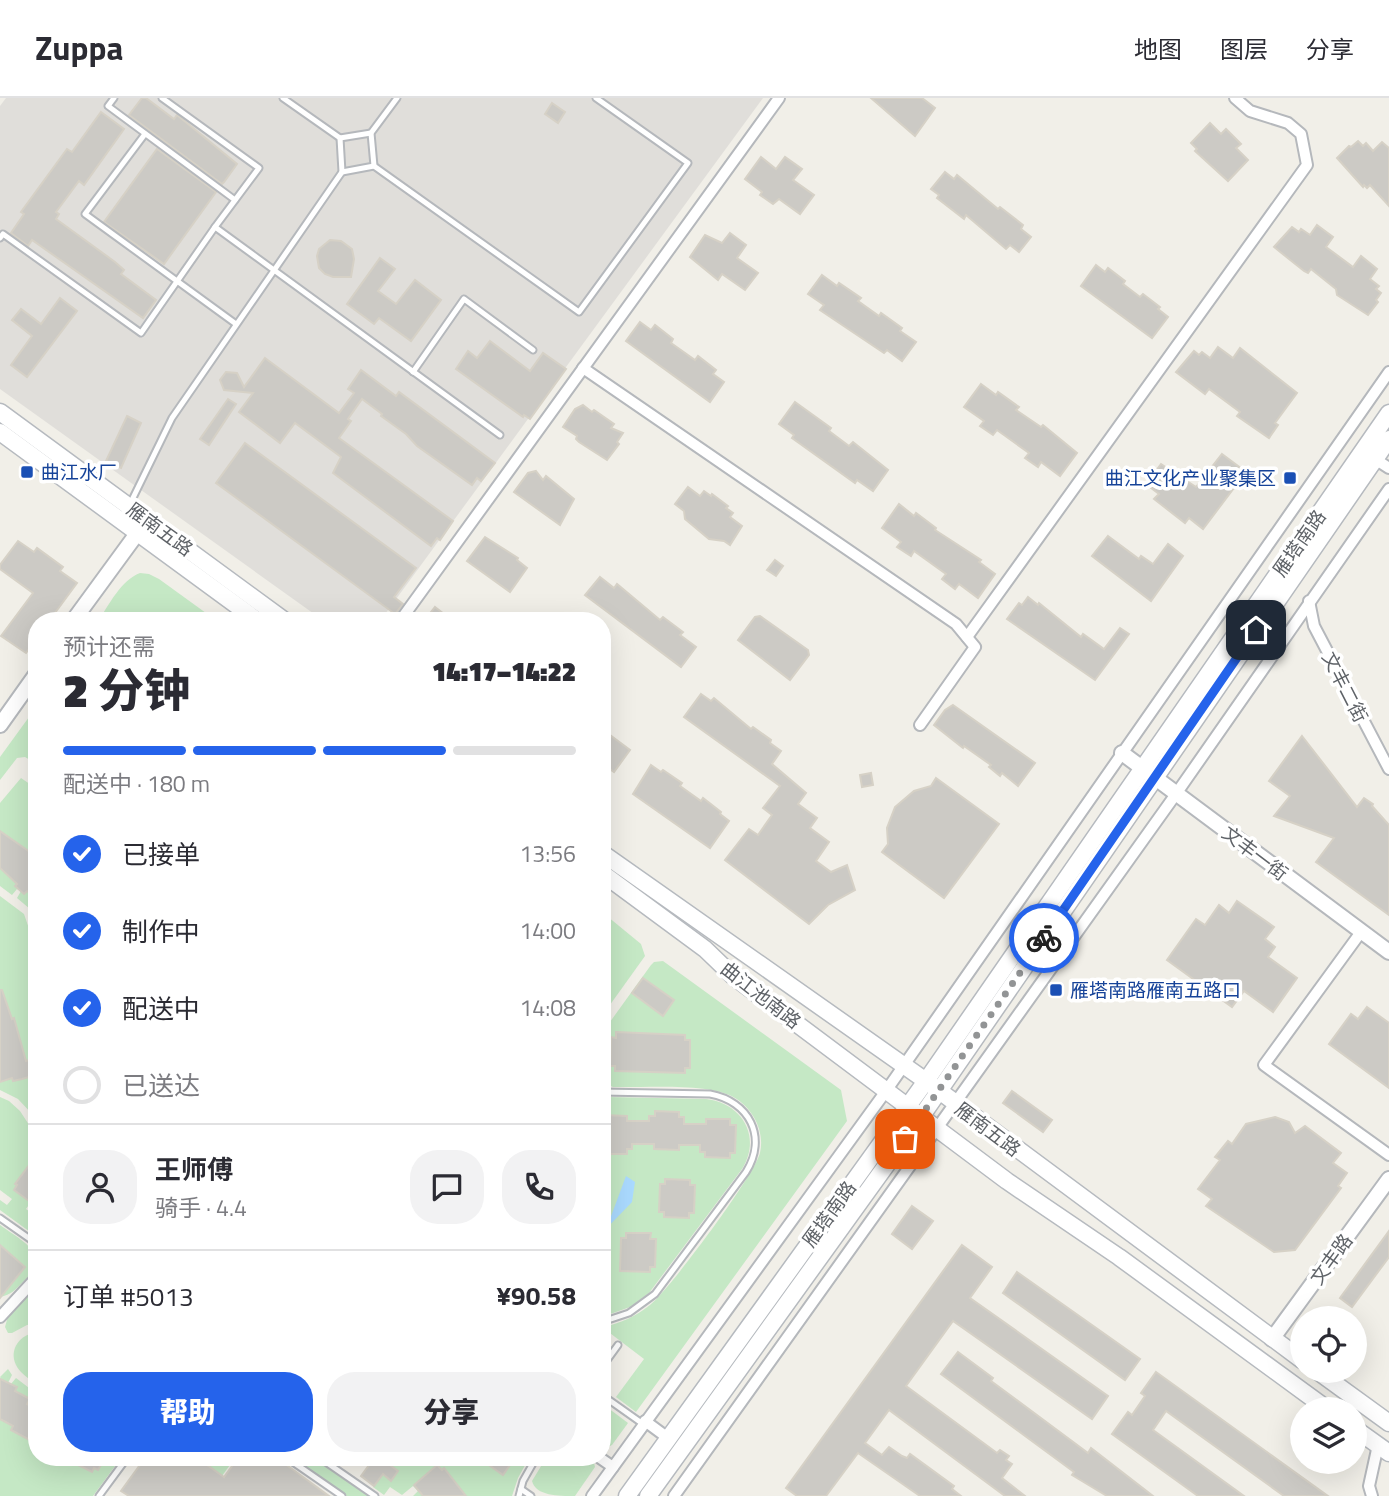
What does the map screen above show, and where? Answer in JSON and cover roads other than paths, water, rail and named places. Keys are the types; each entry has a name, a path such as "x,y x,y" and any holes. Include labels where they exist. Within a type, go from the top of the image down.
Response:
{"main road":[{"name":"雁南五路","path":"0,412 129,507 142,526 271,612"},
{"name":"雁塔南路","path":"648,1496 921,1117 931,1086 1142,769 1389,412"},
{"path":"0,432 142,526 247,612"},
{"name":"雁塔南路","path":"627,1496 907,1105 931,1086 1155,779 1382,464 1389,439"},
{"name":"雁南五路","path":"611,859 903,1065 1290,1352"},
{"name":"曲江池南路","path":"611,880 705,949 733,976 921,1117"},
{"name":"雁南五路","path":"921,1117 1311,1397"},
{"path":"1334,1383 1389,1423"},
{"path":"1367,1438 1384,1449"}],"street":[{"path":"407,612 779,98"},
{"path":"967,637 1307,165 1301,134 1288,123 1251,111 1235,98"},
{"path":"583,368 956,624 975,647 920,725"},
{"path":"592,1496 886,1091 1389,372"},
{"path":"674,1496 1176,794 1389,489"},
{"path":"80,612 142,526"},
{"name":"文丰二街","path":"1309,601 1314,626 1389,769"},
{"path":"0,725 28,686"},
{"name":"文丰一街","path":"1122,753 1389,952"},
{"path":"1362,932 1264,1065 1389,1155"},
{"name":"文丰路","path":"1272,1339 1389,1179"},
{"path":"0,1317 28,1287"},
{"path":"644,1422 668,1438"},
{"path":"684,1446 701,1458"},
{"path":"1372,1496 1369,1486 1384,1449"}],"lane":[{"path":"114,98 108,106 235,200"},
{"path":"0,238 4,233 141,333 259,167 162,98"},
{"path":"283,98 340,138 372,133"},
{"path":"374,166 372,133 397,98"},
{"path":"341,172 374,166 579,312 688,163 596,98"},
{"path":"145,134 85,214 236,324"},
{"path":"129,507 172,418 341,172 340,138"},
{"path":"215,227 500,435"},
{"path":"412,372 464,299 533,350"},
{"path":"611,1092 710,1094 721,1097 732,1101 746,1114 756,1139 753,1158 746,1172 666,1282 639,1307 611,1320"},
{"path":"0,1218 28,1238"},
{"path":"611,1355 618,1346"},
{"path":"611,1401 644,1422"},
{"path":"99,1496 121,1466"},
{"path":"299,1466 342,1496"},
{"path":"332,1466 375,1496"},
{"path":"519,1496 530,1466"},
{"path":"521,1489 531,1496"}],"water":[{"path":"626,1176 635,1182 632,1202 611,1224 611,1216"}],"place":[{"name":"曲江水厂","path":"27,472"},
{"name":"曲江文化产业聚集区","path":"1290,478"},
{"name":"雁塔南路雁南五路口","path":"1056,990"}]}
